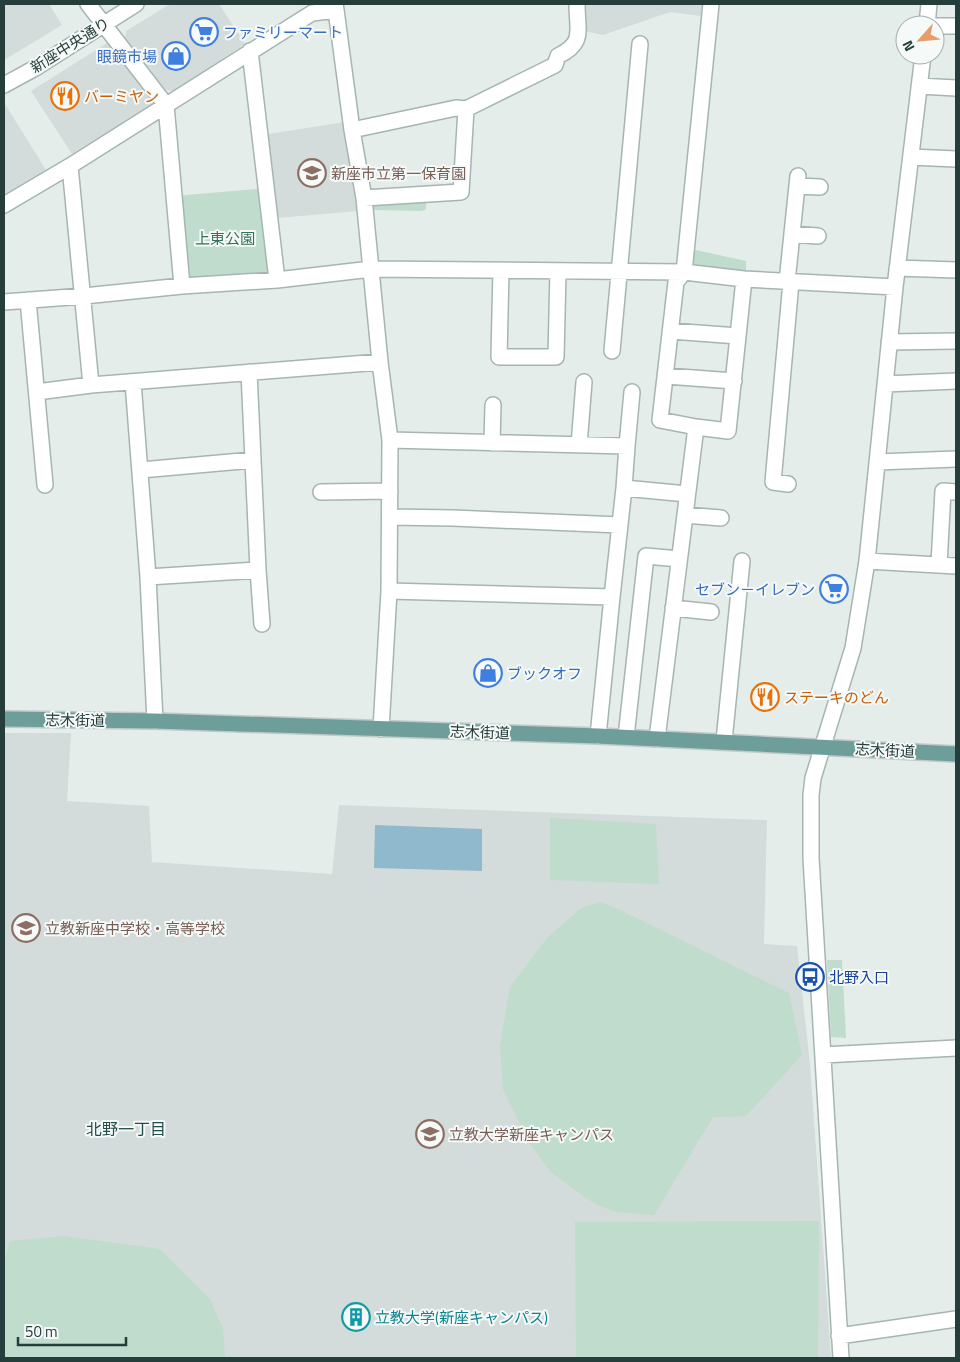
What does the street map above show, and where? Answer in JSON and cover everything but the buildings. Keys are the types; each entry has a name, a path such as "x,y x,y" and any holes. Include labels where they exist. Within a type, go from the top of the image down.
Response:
{"main road":[{"name":"志木街道","path":"4,719 155,721 598,736 956,754"}],"street":[{"path":"88,4 166,105 182,286"},
{"name":"新座中央通り","path":"4,85 37,67 136,4"},
{"path":"352,130 456,108 466,109 555,65 558,56 570,50 577,40 577,4"},
{"path":"711,4 684,272 676,282 672,331 660,420 728,431 744,279"},
{"path":"4,205 70,166 312,13 335,7 352,130 364,198 380,362 390,440 389,591 381,729"},
{"path":"612,351 640,44"},
{"path":"250,51 277,280"},
{"path":"841,1358 810,858 810,822 813,778 853,648 867,561 894,287 922,65"},
{"path":"919,86 956,88"},
{"path":"364,198 460,192 466,109"},
{"path":"910,157 956,159"},
{"path":"70,166 84,296 91,385"},
{"path":"788,484 773,482 792,234 798,181 820,187"},
{"path":"792,234 818,236"},
{"path":"897,268 956,270"},
{"path":"4,302 182,286 277,280 371,270 684,272 744,279 894,287"},
{"path":"501,270 499,357 556,357 558,271"},
{"path":"28,300 45,485"},
{"path":"672,331 738,336"},
{"path":"889,342 956,341"},
{"path":"37,392 91,385 380,362"},
{"path":"249,372 262,624"},
{"path":"666,376 734,381"},
{"path":"885,384 956,381"},
{"path":"133,382 148,577 155,721"},
{"path":"579,445 584,382"},
{"path":"598,736 632,392"},
{"path":"492,443 493,405"},
{"path":"657,739 696,427"},
{"path":"390,440 627,446"},
{"path":"877,462 956,459"},
{"path":"141,470 253,460"},
{"path":"624,488 687,494"},
{"path":"321,492 390,491"},
{"path":"939,564 943,491 956,492"},
{"path":"685,515 721,518"},
{"path":"390,517 620,525"},
{"path":"626,738 646,556 679,559"},
{"path":"724,741 742,561"},
{"path":"867,561 956,566"},
{"path":"148,577 258,570"},
{"path":"389,591 612,598"},
{"path":"674,608 711,612"},
{"path":"823,1055 956,1048"},
{"path":"839,1336 956,1319"}],"shaded area":[{"path":"4,4 49,4 62,25 4,60"},
{"path":"170,4 219,4 245,44 173,91 166,90 125,38 126,31"},
{"path":"585,4 702,4 701,16 670,12 603,35 584,31"},
{"path":"107,43 114,46 155,96 154,103 72,154 31,91"},
{"path":"4,105 46,170 4,197"},
{"name":"新座市立第一保育園","path":"345,122 358,211 277,218 268,134"},
{"name":"立教大学新座キャンパス","path":"4,733 71,733 67,801 149,806 152,862 332,874 339,805 767,820 764,944 797,946 810,1064 831,1358 4,1358"}],"green space":[{"name":"上東公園","path":"267,188 277,280 182,286 175,196"},
{"path":"426,200 426,209 422,211 372,210 371,206 379,202"},
{"path":"691,249 746,261 746,272 697,269 690,260"},
{"path":"550,818 656,824 659,884 550,880"},
{"path":"600,902 789,993 802,1055 746,1116 713,1117 654,1215 617,1212 599,1206 551,1172 530,1144 503,1089 500,1046 510,987 547,938 581,908"},
{"path":"827,960 842,960 846,1038 831,1037"},
{"path":"819,1221 818,1358 576,1358 575,1222"},
{"path":"64,1236 160,1249 210,1299 223,1329 225,1358 4,1358 4,1261 10,1241"}],"water":[{"path":"375,825 482,829 482,871 374,868"}],"place":[{"name":"ファミリーマート","path":"204,32"},
{"name":"眼鏡市場","path":"176,56"},
{"name":"バーミヤン","path":"65,96"},
{"name":"新座市立第一保育園","path":"312,173"},
{"name":"セブン－イレブン","path":"834,589"},
{"name":"ブックオフ","path":"488,673"},
{"name":"ステーキのどん","path":"765,697"},
{"name":"立教新座中学校・高等学校","path":"26,928"},
{"name":"北野入口","path":"810,977"},
{"name":"立教大学新座キャンパス","path":"430,1134"},
{"name":"立教大学(新座キャンパス)","path":"356,1317"}],"district":[{"name":"北野一丁目","path":"126,1129"}]}
